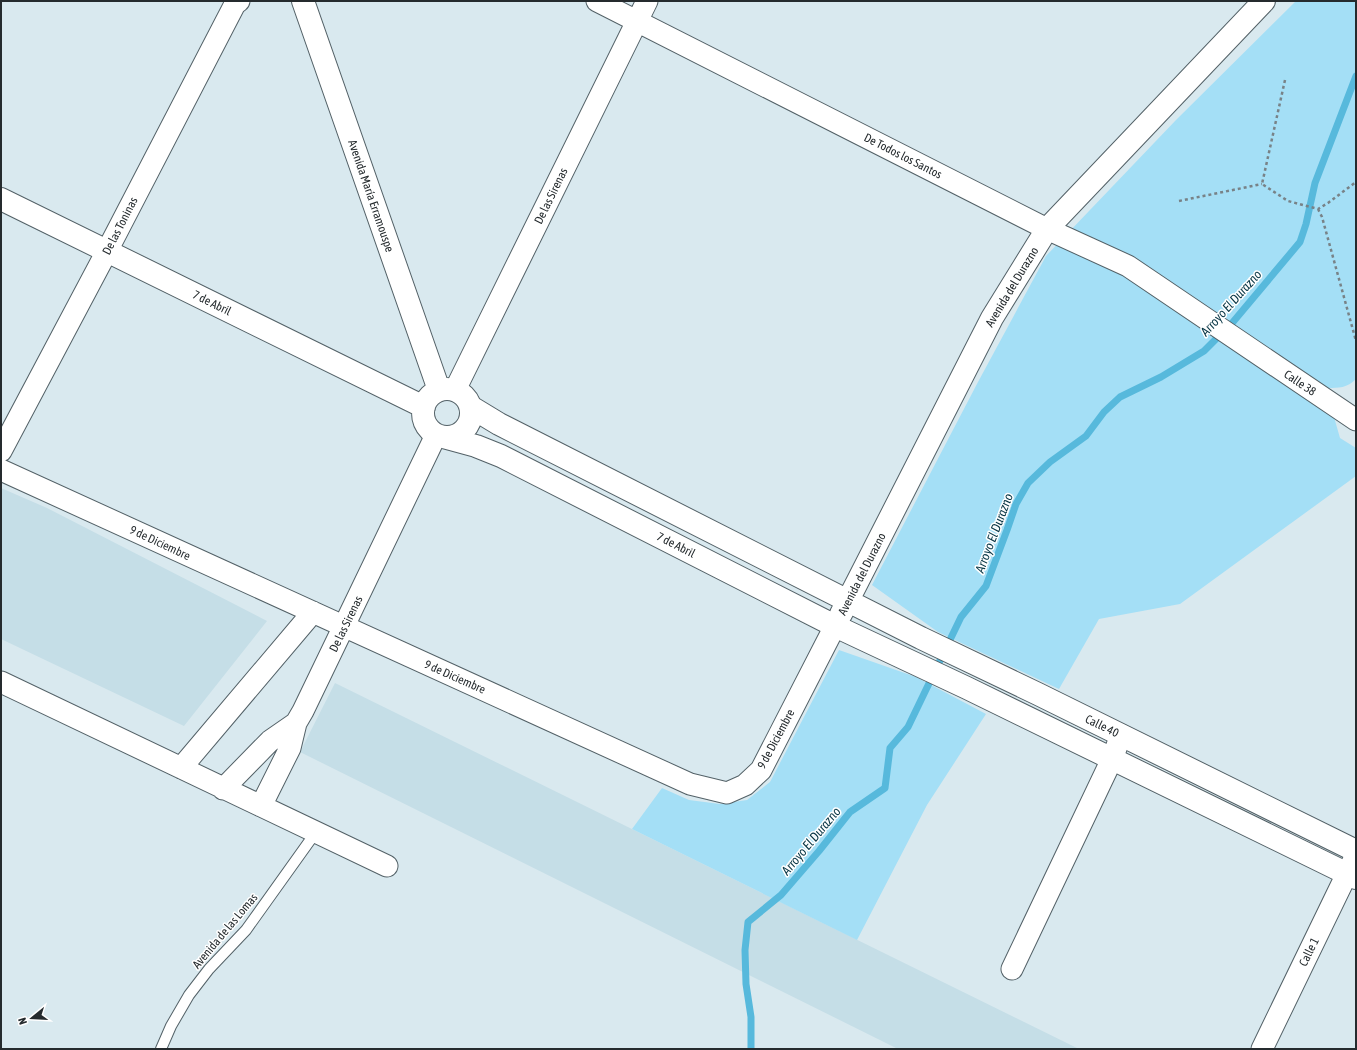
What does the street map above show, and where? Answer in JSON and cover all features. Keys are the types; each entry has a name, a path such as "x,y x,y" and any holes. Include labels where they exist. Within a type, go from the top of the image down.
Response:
{"main road":[{"name":"Avenida María Erramouspe","path":"303,1 447,390"},
{"name":"Avenida del Durazno","path":"835,626 992,318 1047,229 1264,1"},
{"name":"7 de Abril","path":"1,199 424,407"},
{"path":"447,390 462,394 470,407 471,415 469,423 465,429 451,437 439,436 429,430 425,423 423,415 424,407 426,400 432,394 447,390"},
{"path":"470,407 499,424 848,601"},
{"name":"7 de Abril","path":"439,436 476,446 501,456 835,626 1112,759"},
{"name":"Calle 40","path":"848,601 1356,851"},
{"path":"1112,759 1353,869"}],"street":[{"name":"De las Toninas","path":"1,450 107,251 235,4 239,1"},
{"name":"De Todos los Santos","path":"597,1 1047,229 1128,266 1203,318"},
{"name":"De las Sirenas","path":"447,390 647,1"},
{"name":"Calle 38","path":"1203,318 1354,415"},
{"name":"De las Sirenas","path":"223,789 270,741 296,723 304,710 439,436"},
{"name":"9 de Diciembre","path":"1,470 690,784 727,793 745,785 761,770 835,626"},
{"path":"181,768 313,612"},
{"path":"1,682 387,866"},
{"path":"261,806 290,748 296,723"},
{"path":"1012,970 1112,759 1121,735"},
{"name":"Calle 1","path":"1262,1049 1353,869"}],"lane":[{"name":"Avenida de las Lomas","path":"161,1049 171,1026 189,995 209,969 246,930 316,832"}],"path":[{"path":"1262,184 1285,80"},
{"path":"1179,201 1262,184 1288,201 1318,209 1356,182"},
{"path":"1318,209 1322,217 1356,341"}],"shaded area":[{"path":"1296,1 1356,1 1356,379 1343,387 1327,388 1316,405 1334,417 1340,438 1356,448 1356,476 1180,604 1099,619 1059,689 938,632 872,585 978,382 1046,256 1176,120"},
{"path":"1,488 47,508 267,621 184,726 1,639"},
{"path":"839,650 916,677 986,714 927,805 857,940 632,829 662,788 689,800 720,804 747,800 770,782"},
{"path":"335,683 1079,1049 898,1049 300,752"}],"waterway":[{"name":"Arroyo El Durazno","path":"751,1049 751,1017 746,984 745,950 748,922 781,895 850,812 885,788 890,748 908,727 961,617 986,586 1016,504 1028,483 1050,462 1086,436 1104,412 1120,397 1161,377 1204,351 1233,322 1300,242 1306,224 1315,183 1356,76"}]}
